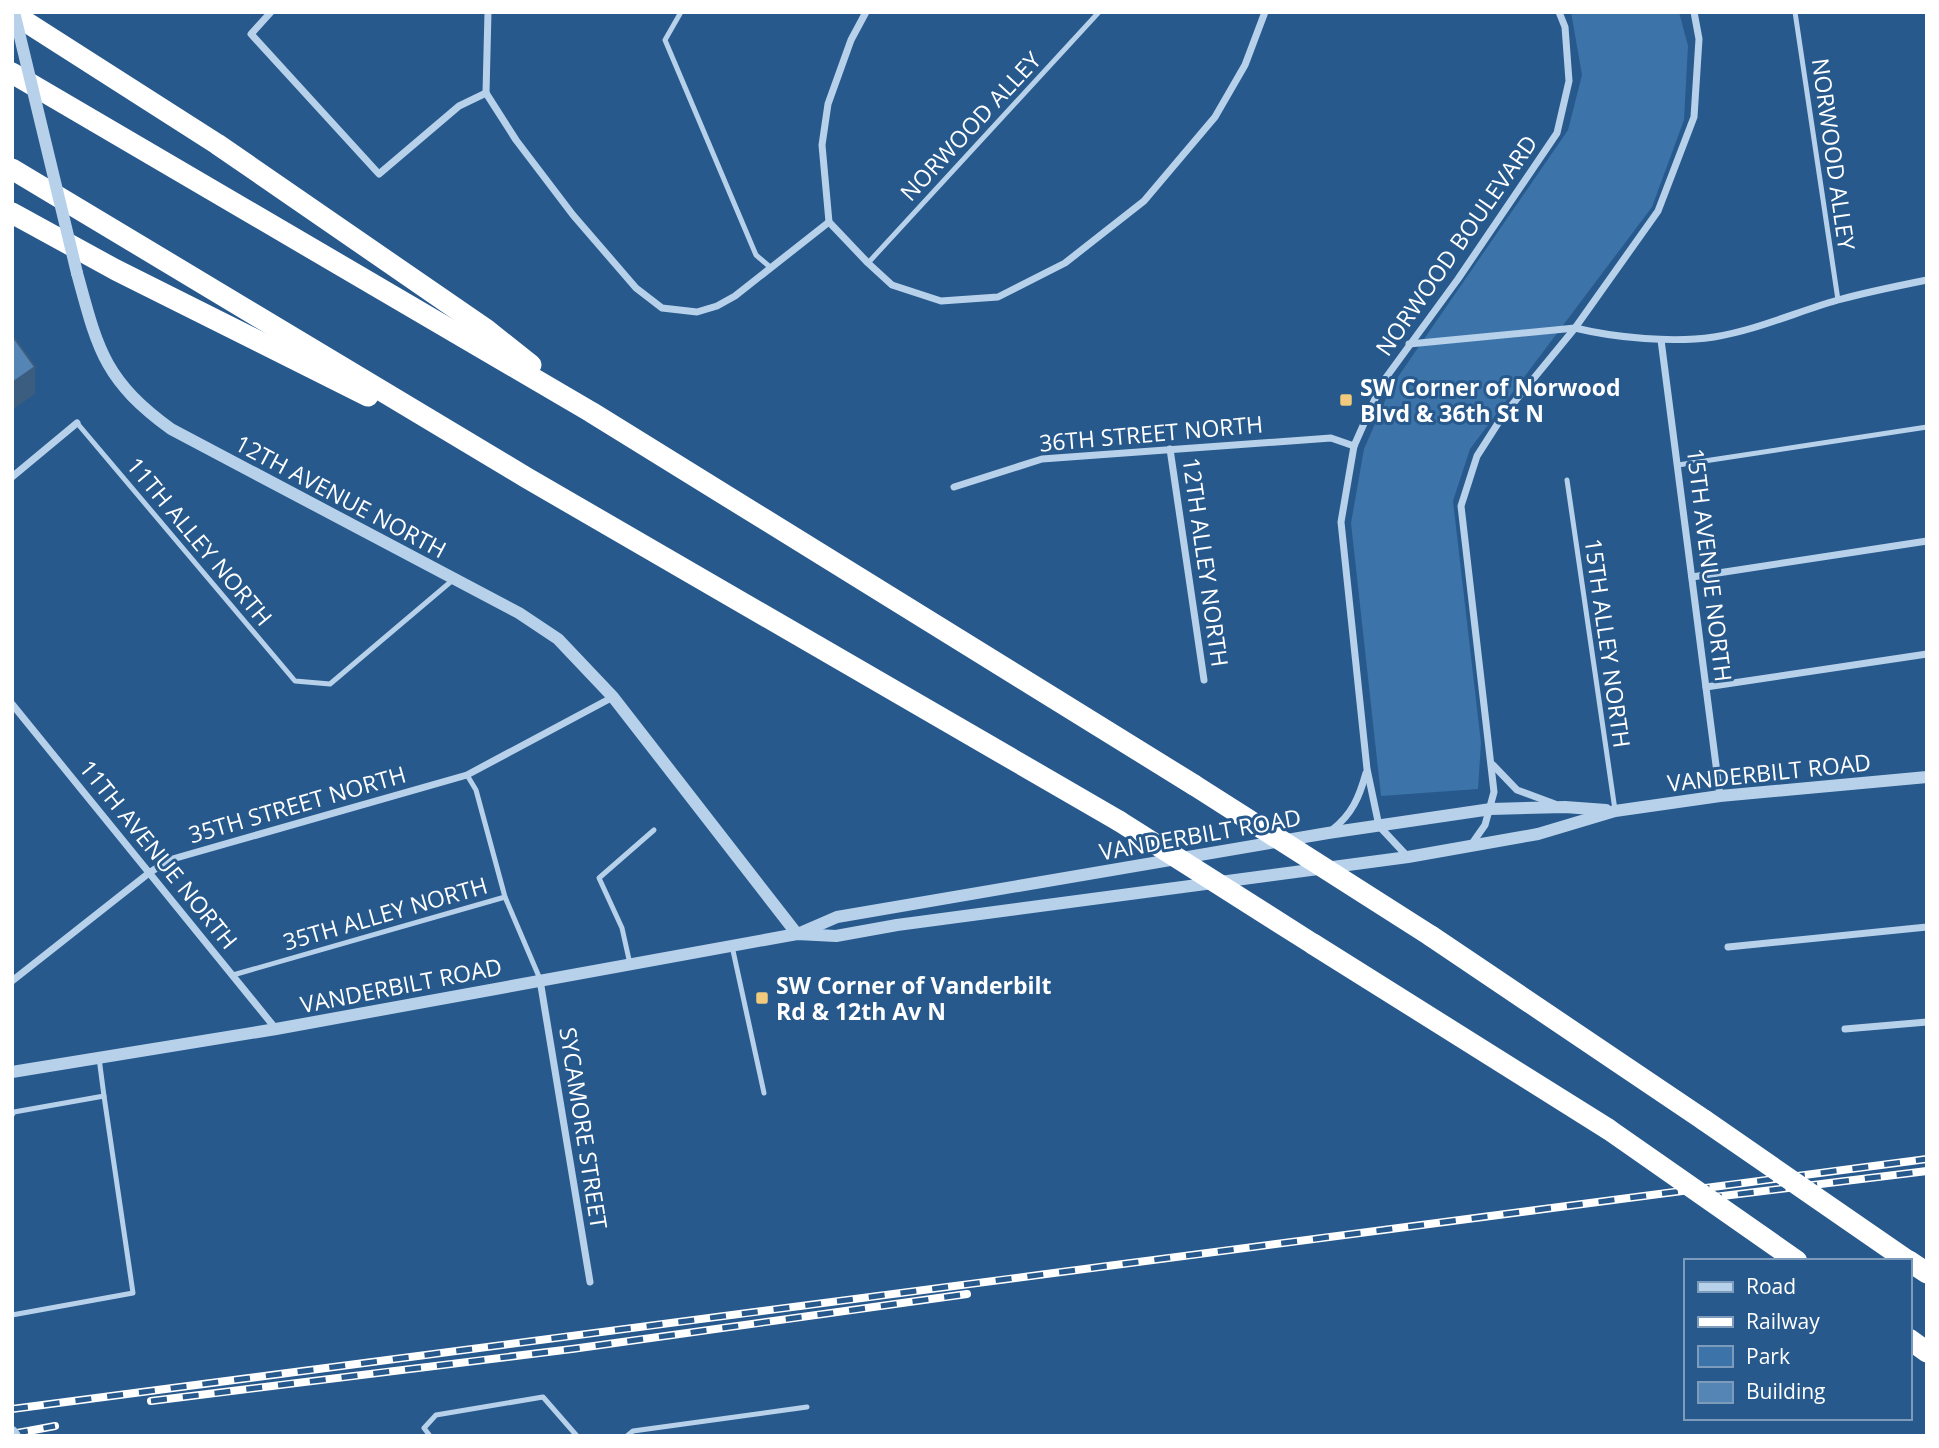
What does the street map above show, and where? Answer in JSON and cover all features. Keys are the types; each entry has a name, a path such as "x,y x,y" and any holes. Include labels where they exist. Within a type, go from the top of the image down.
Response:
{"highway":[{"path":"13,12 188,125 487,330 591,412"},
{"path":"12,22 188,125"},
{"path":"12,73 591,412 1194,785 1431,936 1906,1259"},
{"path":"12,169 527,478 1119,821 1608,1129 1794,1259"},
{"path":"12,213 116,270 527,478"},
{"path":"1911,1262 1927,1273"},
{"path":"1911,1340 1927,1352"}],"street":[{"name":"12TH AVENUE NORTH","path":"13,12 77,273 103,356 118,383 143,408 171,429 519,613 558,639 613,697 797,934"},
{"path":"271,12 251,34 379,174 459,106 486,93"},
{"path":"488,12 486,93 516,140 596,243 636,288 662,308 697,312 717,306 735,296 829,222"},
{"path":"866,12 851,40 828,103 822,145 829,222 892,285 941,302 998,297 1065,262 1144,201 1215,117 1245,65 1265,12"},
{"name":"NORWOOD BOULEVARD","path":"1379,826 1367,769 1341,522 1354,446 1382,383 1458,279 1557,133 1569,81 1565,27 1559,12"},
{"path":"1471,845 1485,824 1494,792 1461,506 1477,456 1489,437 1575,328 1658,211 1694,117 1699,39 1694,12"},
{"path":"1409,344 1575,328 1594,333 1661,340 1713,337 1755,327 1838,300 1927,280"},
{"name":"15TH AVENUE NORTH","path":"1661,340 1720,796"},
{"path":"12,477 77,423"},
{"name":"36TH STREET NORTH","path":"954,487 1042,459 1331,438 1354,446"},
{"name":"12TH ALLEY NORTH","path":"1170,449 1204,680"},
{"path":"1692,577 1927,541"},
{"path":"1706,687 1927,654"},
{"name":"35TH STREET NORTH","path":"12,981 169,860 467,775 613,697"},
{"name":"11TH AVENUE NORTH","path":"12,704 276,1029"},
{"path":"1492,763 1517,790 1566,807"},
{"path":"1328,833 1352,812 1367,769"},
{"name":"VANDERBILT ROAD","path":"12,1072 276,1029 797,934 836,936 911,923 1408,857 1538,834 1615,811 1720,796 1927,777"},
{"name":"VANDERBILT ROAD","path":"797,934 837,916 1328,833 1491,809 1566,807 1615,811"},
{"path":"1379,826 1408,857"},
{"path":"1728,947 1927,927"},
{"name":"SYCAMORE STREET","path":"540,980 590,1282"},
{"path":"1845,1029 1927,1022"}],"lane":[{"path":"681,12 665,40 756,255 770,267"},
{"name":"NORWOOD ALLEY","path":"868,263 1099,12"},
{"name":"NORWOOD ALLEY","path":"1795,12 1838,300"},
{"name":"11TH ALLEY NORTH","path":"77,423 295,681 330,684 454,579"},
{"path":"1678,465 1927,426"},
{"name":"15TH ALLEY NORTH","path":"1567,480 1615,811"},
{"path":"467,775 476,790 505,897 540,980"},
{"path":"630,964 622,928 599,878 654,830"},
{"name":"35TH ALLEY NORTH","path":"233,975 505,897"},
{"path":"732,946 764,1093"},
{"path":"12,1315 133,1293 99,1058"},
{"path":"12,1115 15,1112 104,1096"},
{"path":"430,1436 424,1428 436,1415 544,1397 577,1436"},
{"path":"627,1436 807,1407"}],"green space":[{"path":"1571,12 1679,12 1688,46 1684,120 1652,207 1470,449 1453,501 1481,743 1478,789 1381,796 1351,523 1364,449 1391,387 1568,130 1582,75"}],"building":[{"path":"12,335 35,367 12,383"}],"railway":[{"path":"12,1409 1927,1159"},
{"path":"1706,1198 1927,1171"},
{"path":"151,1401 572,1349 967,1294"},
{"path":"12,1434 55,1426"}],"place":[{"name":"SW Corner of Norwood Blvd & 36th St N","path":"1346,400"},
{"name":"SW Corner of Vanderbilt Rd & 12th Av N","path":"762,998"}]}
